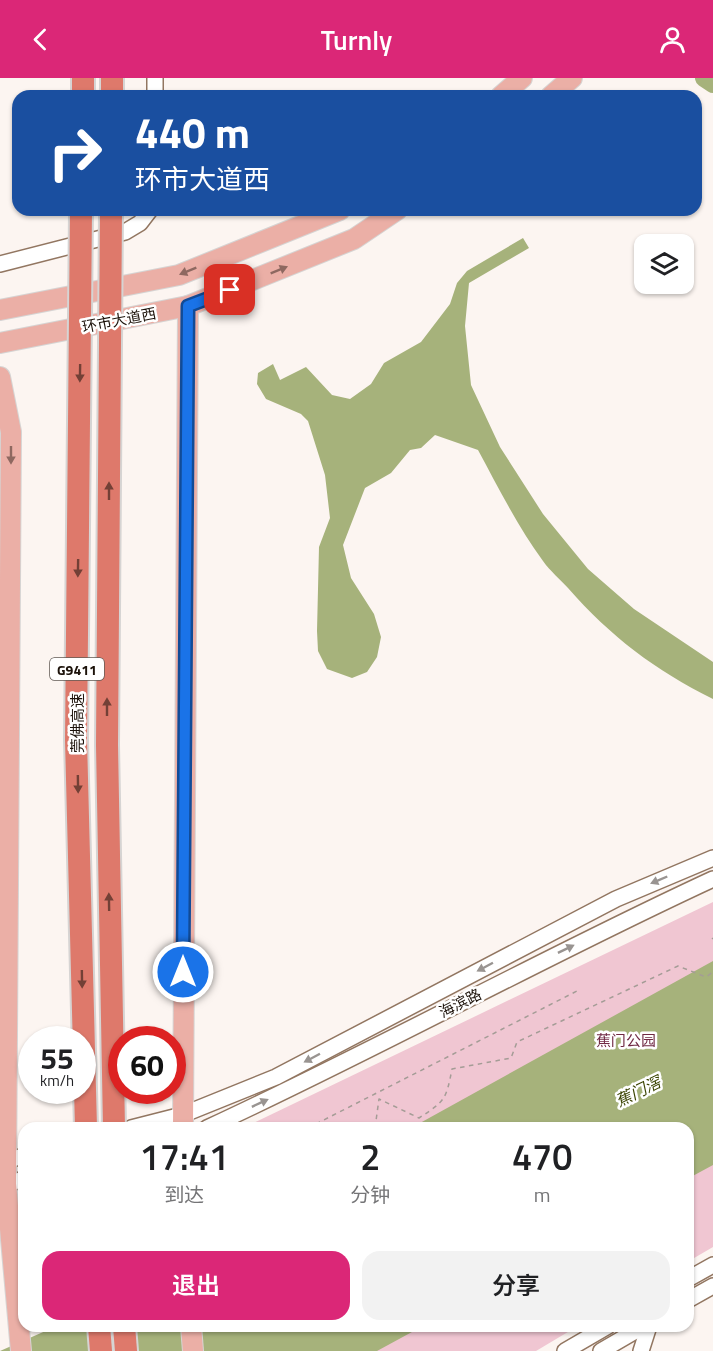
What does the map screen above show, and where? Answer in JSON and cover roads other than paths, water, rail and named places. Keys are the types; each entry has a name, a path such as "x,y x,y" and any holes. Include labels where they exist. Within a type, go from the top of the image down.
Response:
{"highway":[{"name":"莞佛高速","path":"81,216 76,740 86,1122"},
{"name":"莞佛高速","path":"111,216 107,745 114,1122"},
{"path":"99,1332 101,1351"},
{"path":"124,1332 126,1351"}],"main road":[{"path":"508,90 522,78"},
{"path":"558,90 572,78"},
{"path":"0,310 179,275 325,216"},
{"name":"环市大道西","path":"0,343 188,306 354,239 388,216"},
{"path":"183,1121 188,306"},
{"path":"0,377 11,432 10,1183 18,1313"},
{"path":"20,1332 21,1351"},
{"path":"191,1332 193,1351"}],"street":[{"path":"0,264 125,232 140,224 146,216"},
{"path":"183,1121 276,1077 616,898 713,858"},
{"name":"海滨路","path":"220,1122 284,1093 585,939 713,879"},
{"path":"694,1276 713,1265"},
{"path":"694,1297 713,1286"},
{"path":"565,1351 598,1332"},
{"path":"590,1337 603,1350 634,1332"},
{"path":"641,1351 648,1332"}],"water":[{"path":"523,238 529,248 469,283 465,326 471,385 500,447 543,514 588,569 634,609 713,662 713,699 653,664 617,637 584,606 552,572 534,548 478,450 435,435 421,448 410,450 391,473 365,488 343,545 351,578 374,614 381,637 377,657 367,672 352,678 327,669 318,651 319,547 330,518 325,475 308,421 301,414 266,399 257,384 258,373 273,364 280,380 306,367 332,395 350,399 371,384 384,363 421,342 450,304 457,283 467,271"},
{"name":"蕉门滘","path":"713,961 713,1165 694,1175 694,1122 422,1122"},
{"path":"43,1332 412,1332 377,1351 0,1351"}],"waterway":[{"path":"704,78 713,84"}],"park label":[{"name":"蕉门公园","path":"626,1040"}]}
